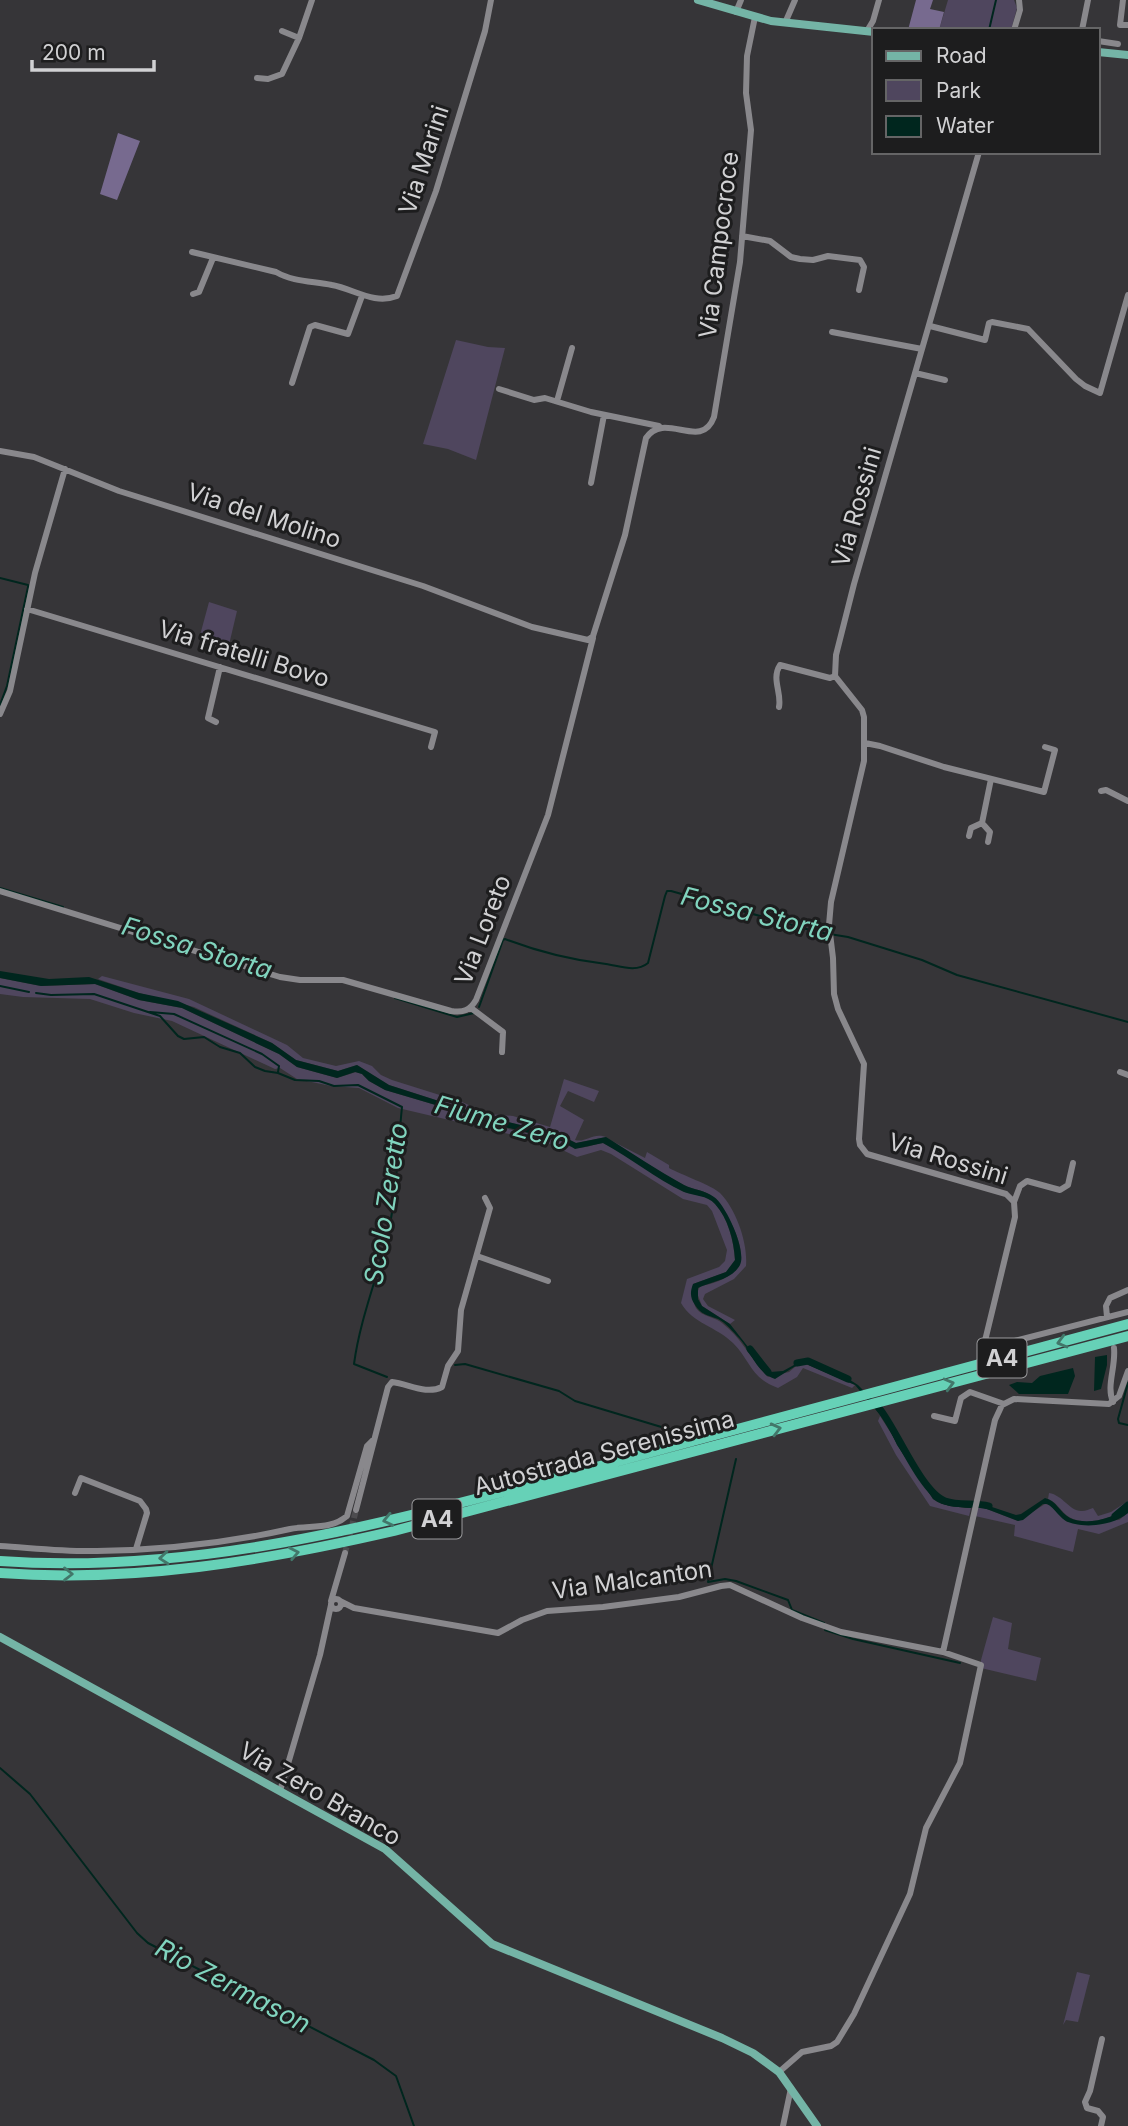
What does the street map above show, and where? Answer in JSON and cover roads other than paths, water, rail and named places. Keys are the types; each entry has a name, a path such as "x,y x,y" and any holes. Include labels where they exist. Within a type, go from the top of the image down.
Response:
{"highway":[{"name":"Autostrada Serenissima","path":"0,1561 163,1559 298,1541 524,1486 1128,1324"},
{"name":"Autostrada Serenissima","path":"0,1573 96,1574 166,1571 298,1553 394,1531 1128,1336"}],"main road":[{"path":"704,1 736,12 785,23 872,31"},
{"path":"1100,52 1128,55"},
{"name":"Via Zero Branco","path":"0,1637 384,1849 492,1944 753,2053 779,2072 817,2126"}],"street":[{"path":"257,78 268,79 282,74 299,38 312,0"},
{"name":"Via Marini","path":"191,252 276,272 285,277 336,286 362,296 389,299 397,296 436,191 485,32 491,0"},
{"path":"736,12 741,0"},
{"path":"785,23 795,0"},
{"path":"872,28 879,0"},
{"path":"1015,28 1020,10 1018,0"},
{"path":"1082,28 1088,0"},
{"path":"1124,0 1120,25 1128,26"},
{"name":"Via Campocroce","path":"499,389 534,400 545,398 604,415 693,432 704,430 712,422 718,400 742,236 751,130 746,93 747,56 755,17"},
{"path":"282,31 299,38"},
{"path":"1100,41 1118,44"},
{"name":"Via Rossini","path":"978,154 836,655 835,676 862,710 865,743 864,761 849,810 831,902 834,994 838,1009 864,1064 859,1139 863,1150 867,1154 1006,1194 1014,1202 1015,1217 983,1349 1128,1312"},
{"path":"742,236 770,241 791,257 800,259 841,256 860,261 864,267 859,290"},
{"path":"194,293 200,292 213,258"},
{"path":"930,326 985,340 989,323 992,321 1028,329 1076,379 1100,393 1128,295"},
{"path":"292,383 310,327 314,325 348,334 362,296"},
{"path":"832,332 922,349"},
{"path":"557,401 572,348"},
{"path":"915,373 945,380"},
{"path":"590,483 604,415"},
{"path":"593,636 625,535 646,438 660,426"},
{"name":"Via del Molino","path":"0,451 34,457 119,491 423,586 532,627 589,640 593,636"},
{"path":"0,714 10,691 35,573 65,469"},
{"name":"Via fratelli Bovo","path":"27,609 435,732 431,747"},
{"name":"Via Loreto","path":"0,891 280,977 343,980 459,1013 471,1008 548,815 593,636"},
{"path":"779,707 776,670 780,665 830,678 835,676"},
{"path":"216,722 208,718 220,667"},
{"path":"865,743 1044,792 1055,750 1045,747"},
{"path":"969,836 971,828 982,822 991,779"},
{"path":"1101,791 1107,790 1128,801"},
{"path":"982,822 990,832 988,842"},
{"path":"471,1008 503,1032 502,1052"},
{"path":"1014,1202 1020,1186 1027,1181 1060,1190 1068,1185 1073,1163"},
{"path":"356,1510 388,1387 392,1382 431,1391 442,1387 448,1366 458,1351 461,1310 490,1208 485,1198"},
{"path":"477,1256 548,1281"},
{"path":"1107,1317 1106,1306 1110,1298 1128,1290"},
{"path":"1113,1402 1109,1391 1114,1367 1114,1348"},
{"path":"943,1652 995,1420 1004,1404 1014,1399 1096,1405 1113,1402 1121,1392 1128,1371"},
{"path":"934,1416 955,1421 961,1398 970,1392 1004,1404"},
{"path":"0,1546 95,1551 136,1549 217,1542 340,1522 351,1507 367,1446 373,1440"},
{"path":"75,1493 81,1478 140,1501 146,1513 136,1549"},
{"path":"280,1791 330,1614 337,1602 345,1553"},
{"name":"Via Malcanton","path":"337,1602 498,1633 547,1611 679,1597 730,1585 849,1635 943,1652 981,1665 960,1763 926,1828 910,1895 854,2014 837,2042 831,2046 802,2052 779,2072"},
{"path":"1101,2126 1101,2114 1087,2108 1085,2102 1102,2039"},
{"path":"782,2126 791,2088"}],"water":[{"path":"0,971 49,979 89,977 139,993 178,1001 272,1043 296,1060 338,1071 357,1065 389,1085 473,1112 488,1120 558,1134 576,1143 606,1137 684,1185 711,1195 729,1218 738,1239 741,1258 740,1265 731,1274 698,1288 698,1299 702,1306 730,1324 770,1372 783,1371 803,1360 858,1385 885,1415 906,1455 935,1497 947,1503 972,1503 971,1508 946,1505 933,1499 897,1445 886,1422 855,1385 802,1362 775,1379 763,1372 727,1325 697,1308 691,1297 693,1284 726,1272 735,1260 727,1223 720,1210 708,1199 674,1187 603,1143 575,1149 562,1141 484,1124 466,1114 385,1090 362,1074 355,1072 337,1078 297,1067 279,1054 182,1008 139,1000 95,984 41,986 0,978"},
{"path":"1107,1355 1101,1389 1094,1391 1095,1357"},
{"path":"1073,1368 1075,1376 1068,1394 1019,1394 1009,1385 1017,1382 1032,1383 1040,1376"},
{"path":"1045,1498 1066,1516 1077,1520 1100,1520 1128,1507 1128,1513 1108,1523 1083,1525 1065,1521 1047,1504 1018,1521 979,1506 980,1503 1016,1515"}],"waterway":[{"path":"989,28 996,0"},
{"name":"Fossa Storta","path":"0,578 28,585 7,686 0,705"},
{"name":"Fossa Storta","path":"0,888 63,907"},
{"name":"Fossa Storta","path":"479,1007 505,939 543,952 580,960 628,968 638,968 648,963 665,896 667,891 671,891 817,932 848,937 922,960 957,975 1128,1022"},
{"name":"Scolo Zeretto","path":"0,986 29,992"},
{"name":"Scolo Zeretto","path":"36,993 94,994 160,1016 178,1036 184,1039 204,1037 220,1047 240,1053 255,1067 265,1071 295,1080 319,1081 334,1086 358,1085 402,1107 392,1215 354,1364 387,1377"},
{"name":"Fossa Storta","path":"395,998 457,1017 474,1013"},
{"path":"150,1012 174,1014 262,1054 279,1066 278,1072"},
{"name":"Fiume Zero","path":"750,1349 768,1372"},
{"name":"Fiume Zero","path":"797,1363 808,1361 848,1379"},
{"name":"Scolo Zeretto","path":"455,1365 465,1364 559,1391 575,1401 668,1429 724,1416"},
{"path":"1128,1383 1118,1419 1119,1423 1128,1425"},
{"name":"Fiume Zero","path":"879,1408 918,1473 936,1495 945,1501 989,1506"},
{"name":"Scolo Zeretto","path":"736,1459 708,1582 725,1579 736,1581 788,1600 792,1610 824,1623"},
{"name":"Fiume Zero","path":"1115,1516 1128,1505"},
{"name":"Scolo Zeretto","path":"825,1630 960,1663"},
{"name":"Rio Zermason","path":"0,1768 30,1794 137,1933 148,1943 374,2060 396,2076 414,2126"}],"tunnel":[{"path":"345,1553 356,1510"}]}
